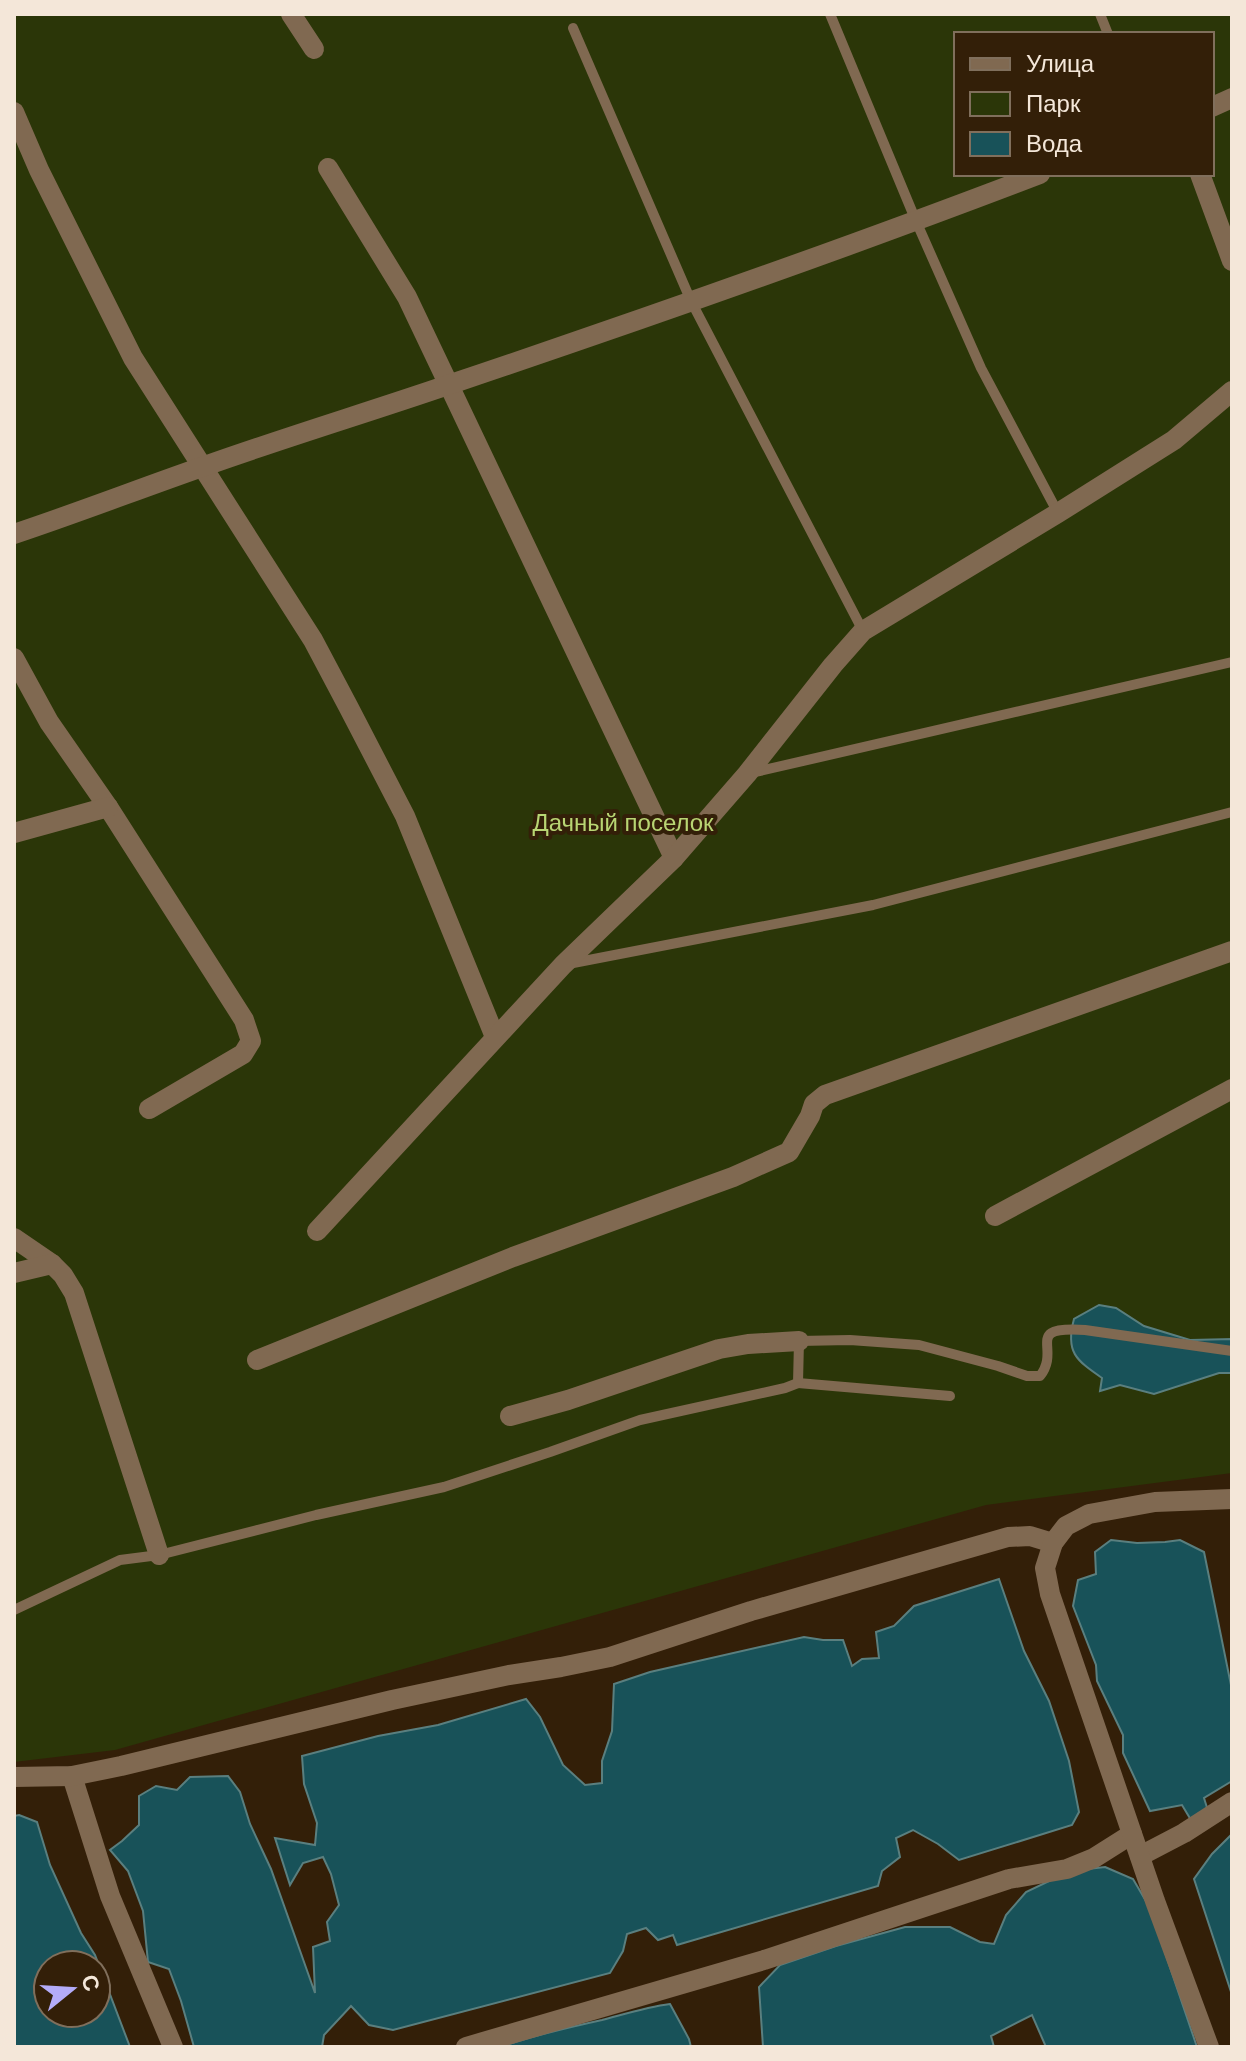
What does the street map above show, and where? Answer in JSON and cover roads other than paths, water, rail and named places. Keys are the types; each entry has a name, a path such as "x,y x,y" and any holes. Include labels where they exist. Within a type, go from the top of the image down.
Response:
{"street":[{"path":"291,14 314,49"},
{"path":"14,112 39,170 133,358 313,640 405,816 495,1037"},
{"path":"328,168 407,297 674,858"},
{"path":"14,534 201,467 691,301 1035,176"},
{"path":"1201,176 1232,261"},
{"path":"317,1231 563,965 674,858 863,631 1174,440 1232,391"},
{"path":"14,658 49,722 108,807 244,1020 251,1041 243,1054 149,1109"},
{"path":"14,833 108,807"},
{"path":"257,1360 470,1273 733,1177 789,1152 814,1104 825,1095 1232,951"},
{"path":"995,1216 1232,1089"},
{"path":"14,1238 52,1264 74,1293 159,1555"},
{"path":"14,1273 52,1264"},
{"path":"510,1416 568,1400 719,1349 799,1341"},
{"path":"1209,2047 1132,1834 1050,1594 1045,1568 1053,1543 1066,1526 1089,1514 1155,1502 1232,1499"},
{"path":"14,1777 72,1776 392,1700 610,1657 751,1611 1008,1537 1030,1536 1053,1543"},
{"path":"72,1776 110,1896 173,2047"},
{"path":"1140,1856 1184,1833 1232,1802"},
{"path":"466,2047 764,1960 1009,1879 1079,1865 1132,1834"}],"lane":[{"path":"830,14 981,368 1058,513"},
{"path":"573,28 691,301 863,631"},
{"path":"747,774 1232,662"},
{"path":"563,965 873,905 1232,812"},
{"path":"798,1383 799,1341 850,1340 919,1345 1027,1376 1040,1376 1046,1369 1048,1338 1053,1331 1060,1329 1232,1351"},
{"path":"14,1610 120,1560 159,1555 316,1515 444,1487 640,1420 798,1383 950,1396"}],"water":[{"path":"1099,1305 1116,1308 1144,1326 1190,1340 1232,1339 1232,1373 1219,1373 1154,1394 1120,1385 1100,1391 1102,1378 1079,1360 1071,1340 1074,1319"},
{"path":"1111,1540 1137,1543 1180,1540 1204,1552 1232,1690 1232,1781 1204,1798 1209,1814 1191,1820 1182,1805 1150,1811 1123,1753 1123,1735 1097,1681 1096,1665 1073,1606 1078,1580 1096,1574 1095,1552"},
{"path":"999,1579 1024,1651 1049,1701 1069,1761 1079,1812 1072,1825 959,1860 913,1830 896,1838 900,1857 882,1871 878,1886 677,1945 673,1935 658,1940 646,1928 627,1934 623,1951 610,1973 393,2030 369,2025 351,2006 324,2035 322,2047 194,2047 169,1969 148,1962 143,1911 128,1871 110,1850 139,1825 139,1796 156,1786 177,1790 190,1777 228,1776 240,1792 250,1824 271,1869 315,1993 313,1947 330,1941 327,1922 339,1905 331,1874 323,1857 303,1863 290,1885 275,1838 315,1845 317,1823 304,1784 302,1756 378,1736 438,1725 526,1699 540,1717 563,1765 585,1785 602,1783 602,1761 612,1731 614,1684 650,1672 804,1637 843,1640 852,1666 862,1659 879,1658 876,1632 894,1626 914,1606"},
{"path":"19,1815 37,1822 50,1865 91,1949 32,1949 32,2029 112,2029 112,2000 130,2047 14,2047 14,1816"},
{"path":"1232,1834 1232,1995 1194,1879"},
{"path":"1105,1867 1133,1879 1150,1908 1197,2047 1046,2047 1032,2015 991,2036 994,2047 763,2047 759,1987 780,1965 905,1927 950,1927 980,1942 994,1944 1006,1915 1026,1892 1070,1871"},
{"path":"670,2004 691,2047 505,2047 544,2034"}],"park label":[{"name":"Дачный поселок","path":"623,823"}]}
